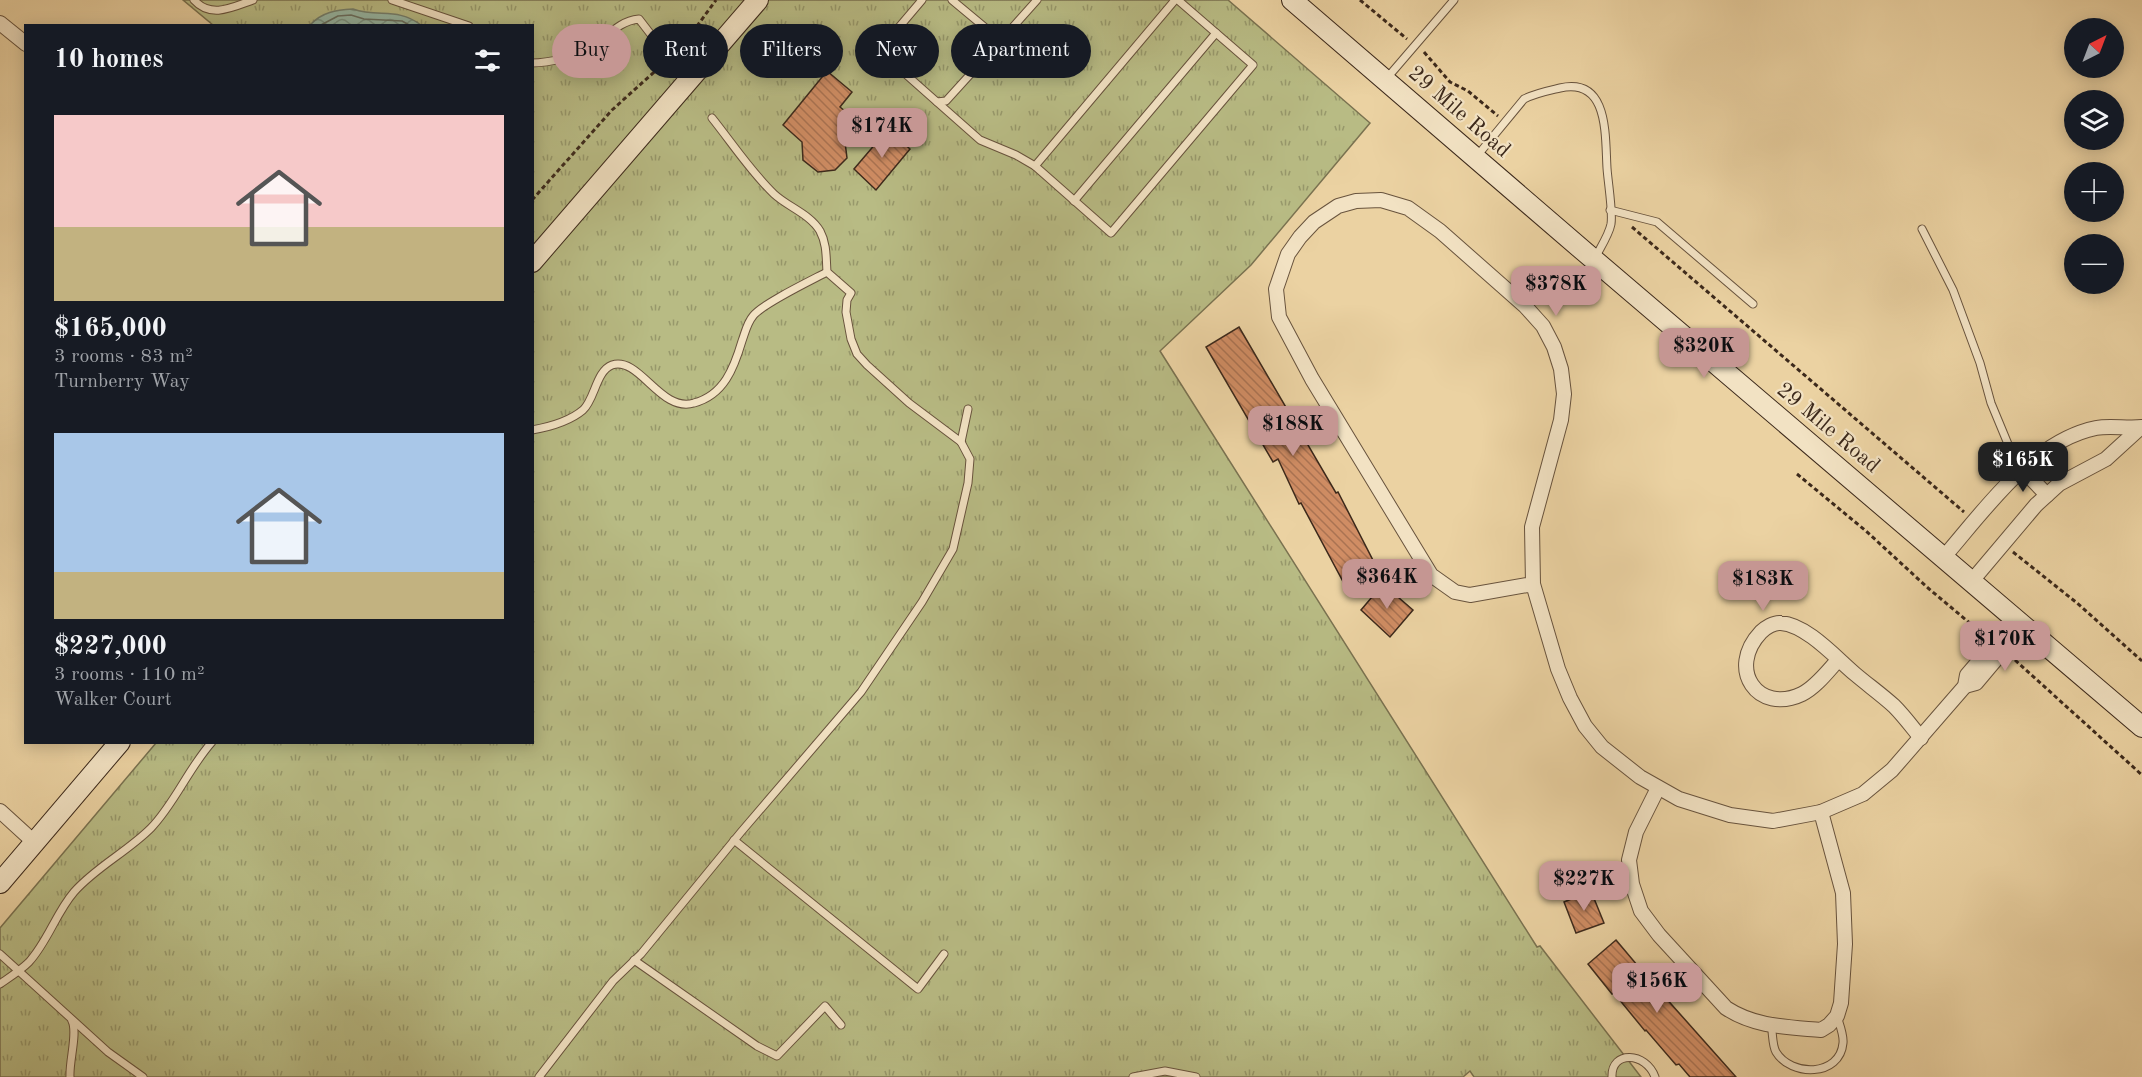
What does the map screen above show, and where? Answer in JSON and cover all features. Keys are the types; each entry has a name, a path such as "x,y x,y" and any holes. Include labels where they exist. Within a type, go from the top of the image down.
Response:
{"street":[{"path":"534,260 758,0"},
{"name":"29 Mile Road","path":"1292,0 2142,727"},
{"path":"0,23 24,42"},
{"path":"1533,584 1470,595 1455,592 1431,575 1312,379 1279,317 1276,289 1288,254 1314,222 1338,206 1356,201 1381,200 1408,208 1440,231 1525,306 1543,326 1554,347 1561,369 1564,394 1560,420 1532,527 1533,584 1558,669 1585,726 1602,747 1658,788 1679,799 1730,815 1773,821 1821,812 1846,803 1876,785 1921,738 1965,686 1976,683 1999,647 2019,622"},
{"path":"1943,558 2022,469 2045,449 2097,428 2141,427"},
{"path":"1971,582 2059,484 2106,459 2141,427"},
{"path":"2022,469 2047,495"},
{"path":"1839,660 1803,694 1787,698 1766,697 1754,689 1746,673 1745,659 1753,640 1765,628 1780,623 1810,635 1894,706 1921,738"},
{"path":"0,883 118,744"},
{"path":"1658,788 1636,832 1629,860 1632,884 1641,911 1659,935 1726,1008 1756,1023 1821,1030 1837,1016 1842,1003 1845,944 1843,893 1821,812"},
{"path":"0,811 34,842"}],"lane":[{"path":"194,0 200,6 212,11 253,0"},
{"path":"392,0 463,24"},
{"path":"922,0 883,46 884,55 971,134 1035,166 1111,233 1253,65 1177,0 1035,166"},
{"path":"952,0 981,24"},
{"path":"1015,24 1036,0"},
{"path":"1385,80 1454,0"},
{"path":"534,63 589,50 629,20 639,19 643,24"},
{"path":"1074,201 1216,33"},
{"path":"937,102 946,101 967,78"},
{"path":"1476,158 1524,99 1534,93 1564,87 1582,87 1592,93 1598,100 1605,133 1611,225 1594,260"},
{"path":"539,1077 613,981 634,960 861,692 946,563 958,535 968,483 970,459 961,442 909,403 857,354 851,339 846,312 847,300 851,293 827,272 826,243 819,230 807,217 765,185 712,118"},
{"path":"1610,210 1657,222 1753,304"},
{"path":"1922,229 1962,311 1980,363 1990,403 2022,469"},
{"path":"534,429 578,414 589,402 603,371 609,366 620,364 631,368 677,403 688,404 706,398 716,391 730,375 747,327 757,311 827,272"},
{"path":"961,442 968,409"},
{"path":"0,984 19,970 37,951 66,902 84,882 143,836 156,822 210,744"},
{"path":"734,840 918,989 945,954"},
{"path":"0,954 108,1052 143,1077"},
{"path":"634,960 757,1046 777,1056 825,1006 841,1025"},
{"path":"1772,1025 1775,1051 1789,1067 1807,1071 1817,1070 1826,1067 1839,1055 1843,1042 1837,1016"},
{"path":"70,1077 71,1044 75,1032 71,1019"},
{"path":"1612,1077 1612,1070 1618,1062 1628,1057 1645,1062 1655,1077"},
{"path":"1133,1077 1165,1071 1196,1077"}],"path":[{"path":"534,198 612,110 681,48 717,0"},
{"path":"1360,0 1426,54 1450,82 1468,92 1505,122"},
{"path":"1628,214 1633,230 1975,522"},
{"path":"1797,474 1999,647 2142,775"},
{"path":"2003,544 2077,603 2142,661"}],"green space":[{"path":"183,0 1228,0 1370,123 1251,265 1160,351 1537,947 1540,946 1641,1077 1474,1077 1470,1071 1463,1077 0,1077 0,928 155,744 534,744 534,24 212,24"}],"water":[{"path":"353,9 362,12 396,14 419,24 311,24 319,17"}],"building":[{"path":"821,78 835,78 852,92 840,107 859,123 845,142 847,158 835,170 818,172 803,160 802,142 783,125"},
{"path":"888,129 910,149 876,190 854,169"},
{"path":"1239,327 1336,493 1338,492 1379,572 1347,589 1301,503 1299,504 1278,459 1273,462 1206,347"},
{"path":"1383,584 1413,610 1390,637 1361,610"},
{"path":"1591,891 1604,923 1576,933 1564,902"},
{"path":"1616,940 1736,1077 1690,1077 1645,1031 1614,993 1612,994 1588,964"}]}
